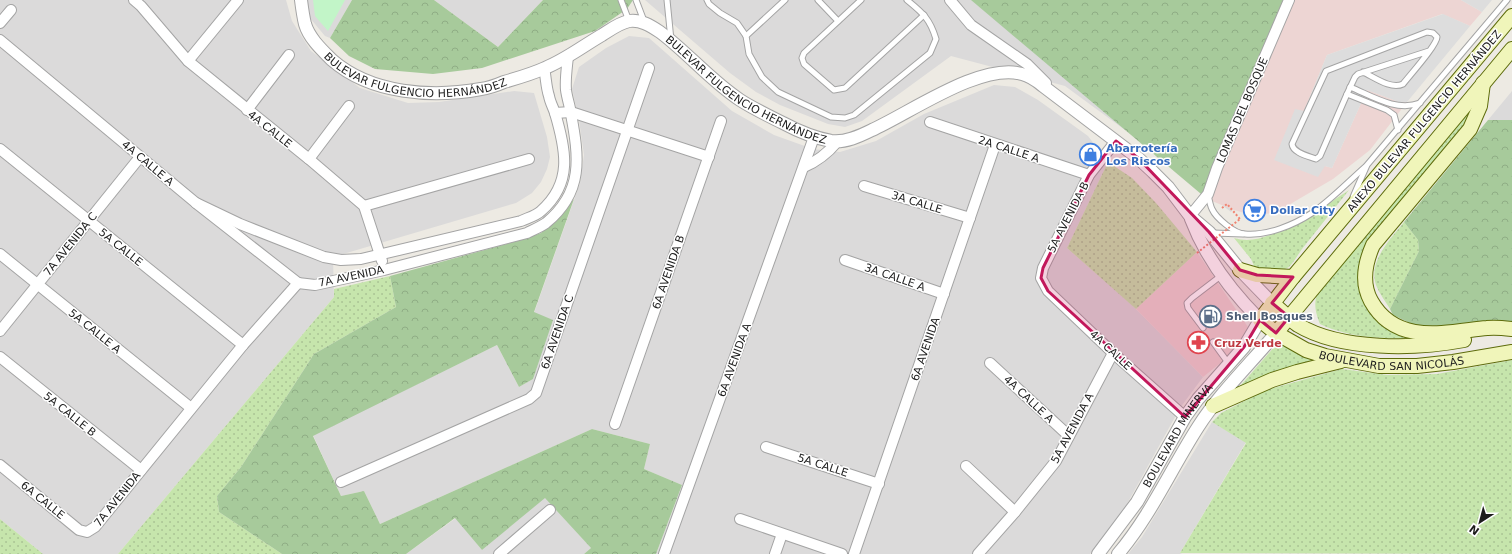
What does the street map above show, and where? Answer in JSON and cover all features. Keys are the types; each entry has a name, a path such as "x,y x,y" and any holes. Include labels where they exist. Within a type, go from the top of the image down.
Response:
{"main road":[{"name":"ANEXO BULEVAR FULGENCIO HERNÁNDEZ","path":"1260,320 1272,302 1512,16"},
{"name":"ANEXO BULEVAR FULGENCIO HERNÁNDEZ","path":"1276,333 1512,49"},
{"path":"1483,83 1480,106 1470,129 1373,245 1367,258 1365,284 1369,297 1376,309 1385,319 1396,326 1409,331 1448,333 1489,327 1512,329"},
{"path":"1240,270 1257,275 1293,277"},
{"name":"BULEVAR FULGENCIO HERNÁNDEZ","path":"1272,302 1289,317"},
{"name":"BOULEVARD SAN NICOLÁS","path":"1289,317 1308,329 1336,340 1366,344 1430,345 1512,332"},
{"name":"BULEVAR FULGENCIO HERNÁNDEZ","path":"1260,320 1276,333"},
{"name":"BOULEVARD SAN NICOLÁS","path":"1276,333 1306,350 1325,356 1380,366 1417,366 1453,362 1512,352"},
{"path":"1213,406 1272,380 1297,372 1346,360"}],"street":[{"path":"188,61 238,0"},
{"name":"BULEVAR FULGENCIO HERNÁNDEZ","path":"301,0 305,25 322,51 341,67 363,80 393,89 428,94 482,89 544,68 629,21 645,24 660,32 706,73 740,100 781,122 814,137 837,142 863,134 968,81 985,75 1021,73 1043,86 1116,141 1153,172 1168,187 1190,216 1209,232 1240,270 1272,302"},
{"path":"950,0 971,25 1027,64 1068,105"},
{"name":"LOMAS DEL BOSQUE","path":"1190,216 1208,194 1217,168 1290,0"},
{"name":"4A CALLE","path":"140,2 188,61 364,206"},
{"path":"0,24 11,10"},
{"name":"4A CALLE A","path":"0,40 196,203 298,283"},
{"path":"247,110 289,55"},
{"name":"7A AVENIDA","path":"87,532 95,527 243,345 298,283 315,285 384,270 527,233 545,223 563,206 573,187 577,170 576,147 566,89 568,56"},
{"name":"7A AVENIDA","path":"196,203 240,224 324,258 341,260 361,259 380,255 521,221 540,212 554,196 562,182 565,168 563,149 555,113 549,95 544,68"},
{"name":"6A AVENIDA C","path":"341,482 529,399 536,393 650,68"},
{"path":"309,160 349,106"},
{"path":"555,113 571,112 709,157"},
{"name":"6A AVENIDA B","path":"616,424 721,121"},
{"name":"2A CALLE A","path":"930,122 995,145 1089,175"},
{"name":"6A AVENIDA A","path":"664,554 814,137"},
{"name":"5A AVENIDA B","path":"1041,278 1042,268 1089,175 1116,141"},
{"path":"804,167 815,162 828,153 837,142"},
{"name":"6A AVENIDA","path":"854,554 995,145"},
{"name":"5A CALLE","path":"0,149 243,345"},
{"name":"7A AVENIDA C","path":"0,331 140,157"},
{"path":"384,270 364,206 529,159"},
{"name":"3A CALLE","path":"864,186 970,218"},
{"name":"BULEVAR FULGENCIO HERNÁNDEZ","path":"1190,216 1199,238 1222,274 1248,308 1260,320"},
{"path":"470,234 474,247"},
{"name":"5A CALLE A","path":"0,254 191,408"},
{"name":"3A CALLE A","path":"846,260 944,294"},
{"name":"4A CALLE","path":"1041,278 1048,291 1113,353 1185,417"},
{"name":"BOULEVARD MINERVA","path":"1098,554 1137,502 1185,417 1198,399 1230,365 1244,347 1260,320"},
{"name":"BOULEVARD MINERVA","path":"1118,554 1150,510 1198,427 1213,406 1276,333"},
{"name":"5A AVENIDA A","path":"978,554 1016,512 1056,461 1113,353"},
{"name":"5A CALLE B","path":"0,357 141,470"},
{"name":"4A CALLE A","path":"990,363 1068,436"},
{"name":"5A CALLE","path":"766,447 879,484"},
{"name":"6A CALLE","path":"0,465 79,530 87,532"},
{"path":"966,466 1016,512"},
{"path":"499,554 550,510"},
{"path":"740,520 842,554"},
{"path":"775,554 782,534"}],"lane":[{"path":"621,0 629,21"},
{"path":"636,0 645,24"},
{"path":"667,0 671,41"},
{"path":"707,0 709,4 720,13 737,23 746,36 748,54 762,77 778,92 831,117 845,118 854,115 930,53 936,39 932,26 924,15 907,0"},
{"path":"746,36 785,0"},
{"path":"818,0 838,21"},
{"path":"861,0 804,53 802,58 804,64 834,90 845,88 924,15"},
{"path":"1209,232 1224,235 1268,231 1283,227 1310,214 1323,205 1367,165 1507,0"},
{"path":"1363,72 1393,86 1403,84 1437,41 1437,37 1433,33 1427,32 1330,68 1326,71 1292,144 1295,150 1316,159 1318,158 1350,87 1358,74 1363,72 1429,51"},
{"path":"1350,87 1390,104 1401,107 1421,103"},
{"path":"1347,94 1387,110 1394,115 1398,130"},
{"path":"1346,214 1367,165"},
{"path":"1208,194 1212,209 1218,218 1231,228 1244,234"},
{"path":"1203,328 1188,308 1187,303 1222,274"},
{"path":"1214,342 1230,365"}],"path":[{"path":"1198,253 1240,219 1227,204 1222,208"}],"highlighted area":[{"path":"1116,141 1138,158 1209,232 1240,270 1257,275 1293,277 1272,303 1289,317 1276,333 1260,320 1244,347 1185,417 1048,291 1041,278 1043,268 1089,175"}],"shaded area":[{"path":"0,0 286,0 292,21 311,51 360,88 408,103 439,102 514,91 534,93 547,137 550,157 547,169 541,182 532,193 516,203 333,257 334,297 118,554 43,554 0,519"},
{"path":"307,0 352,0 330,38 325,36 310,18"},
{"path":"434,0 543,0 498,47"},
{"path":"645,0 1318,0 1231,212 1159,155 1065,86 951,56 862,121 845,127 828,124 780,105 756,92 730,73"},
{"path":"1291,0 1461,0 1482,12 1470,26 1442,14 1327,55 1304,111 1325,166 1332,168 1367,90 1399,102 1407,102 1370,150 1333,179 1275,213 1251,215 1207,199"},
{"path":"1461,0 1492,0 1482,12"},
{"path":"1443,14 1470,26 1407,102 1399,102 1367,90 1332,168 1325,166 1318,177 1274,160 1295,109 1304,111 1327,55"},
{"path":"629,36 649,38 732,111 774,135 813,149 840,152 876,141 924,114 994,85 1015,87 1038,100 1088,136 1108,162 1067,248 1132,305 1203,377 1180,408 1117,522 1090,554 656,554 682,485 644,469 650,444 592,429 380,524 364,491 341,496 313,435 497,345 519,387 533,379 552,320 534,313 580,183 584,155 579,120 572,89 579,67 606,48"},
{"path":"1512,91 1512,120 1488,120"},
{"path":"1197,252 1254,336 1203,377 1136,309"},
{"path":"1212,422 1246,442 1180,553 1182,554 1128,554 1142,537"},
{"path":"545,497 591,548 584,554 406,554 456,518 482,550"}],"green space":[{"path":"313,0 345,0 328,31 315,16"},
{"path":"352,0 434,0 498,47 543,0 633,0 627,9 595,31 482,68 433,74 375,69 349,56 330,38"},
{"path":"971,0 1291,0 1207,199"},
{"path":"1473,106 1472,118 1372,242 1369,302 1419,339 1368,337 1344,333 1320,324 1316,308 1317,293"},
{"path":"1488,120 1512,120 1512,323 1444,326 1414,325 1393,315 1390,309 1419,251 1418,240 1404,222"},
{"path":"1108,162 1132,178 1156,203 1197,252 1136,309 1067,248"},
{"path":"1349,190 1289,267 1279,272 1255,268 1251,259 1234,238 1247,240 1259,239 1272,234 1300,221"},
{"path":"574,199 534,312 553,320 533,379 519,387 497,345 313,436 341,496 364,491 380,524 592,429 650,444 644,469 682,485 656,554 584,554 591,548 545,498 482,550 455,518 406,554 282,554 219,512 217,496 241,467 314,354 396,307 390,276 541,233"},
{"path":"1404,222 1418,240 1419,251 1390,309 1376,285 1374,276 1375,268 1382,251"},
{"path":"390,276 396,307 314,354 241,467 217,496 219,512 282,554 118,554 334,297 334,289"},
{"path":"1276,345 1287,347 1320,361 1234,393"},
{"path":"1512,360 1512,554 1180,553 1246,443 1212,422 1221,413 1266,390 1342,369 1387,375 1437,374"},
{"path":"0,519 43,554 0,554"}],"place":[{"name":"Abarrotería Los Riscos","path":"1091,154"},
{"name":"Dollar City","path":"1255,210"},
{"name":"Shell Bosques","path":"1210,316"},
{"name":"Cruz Verde","path":"1198,343"}]}
